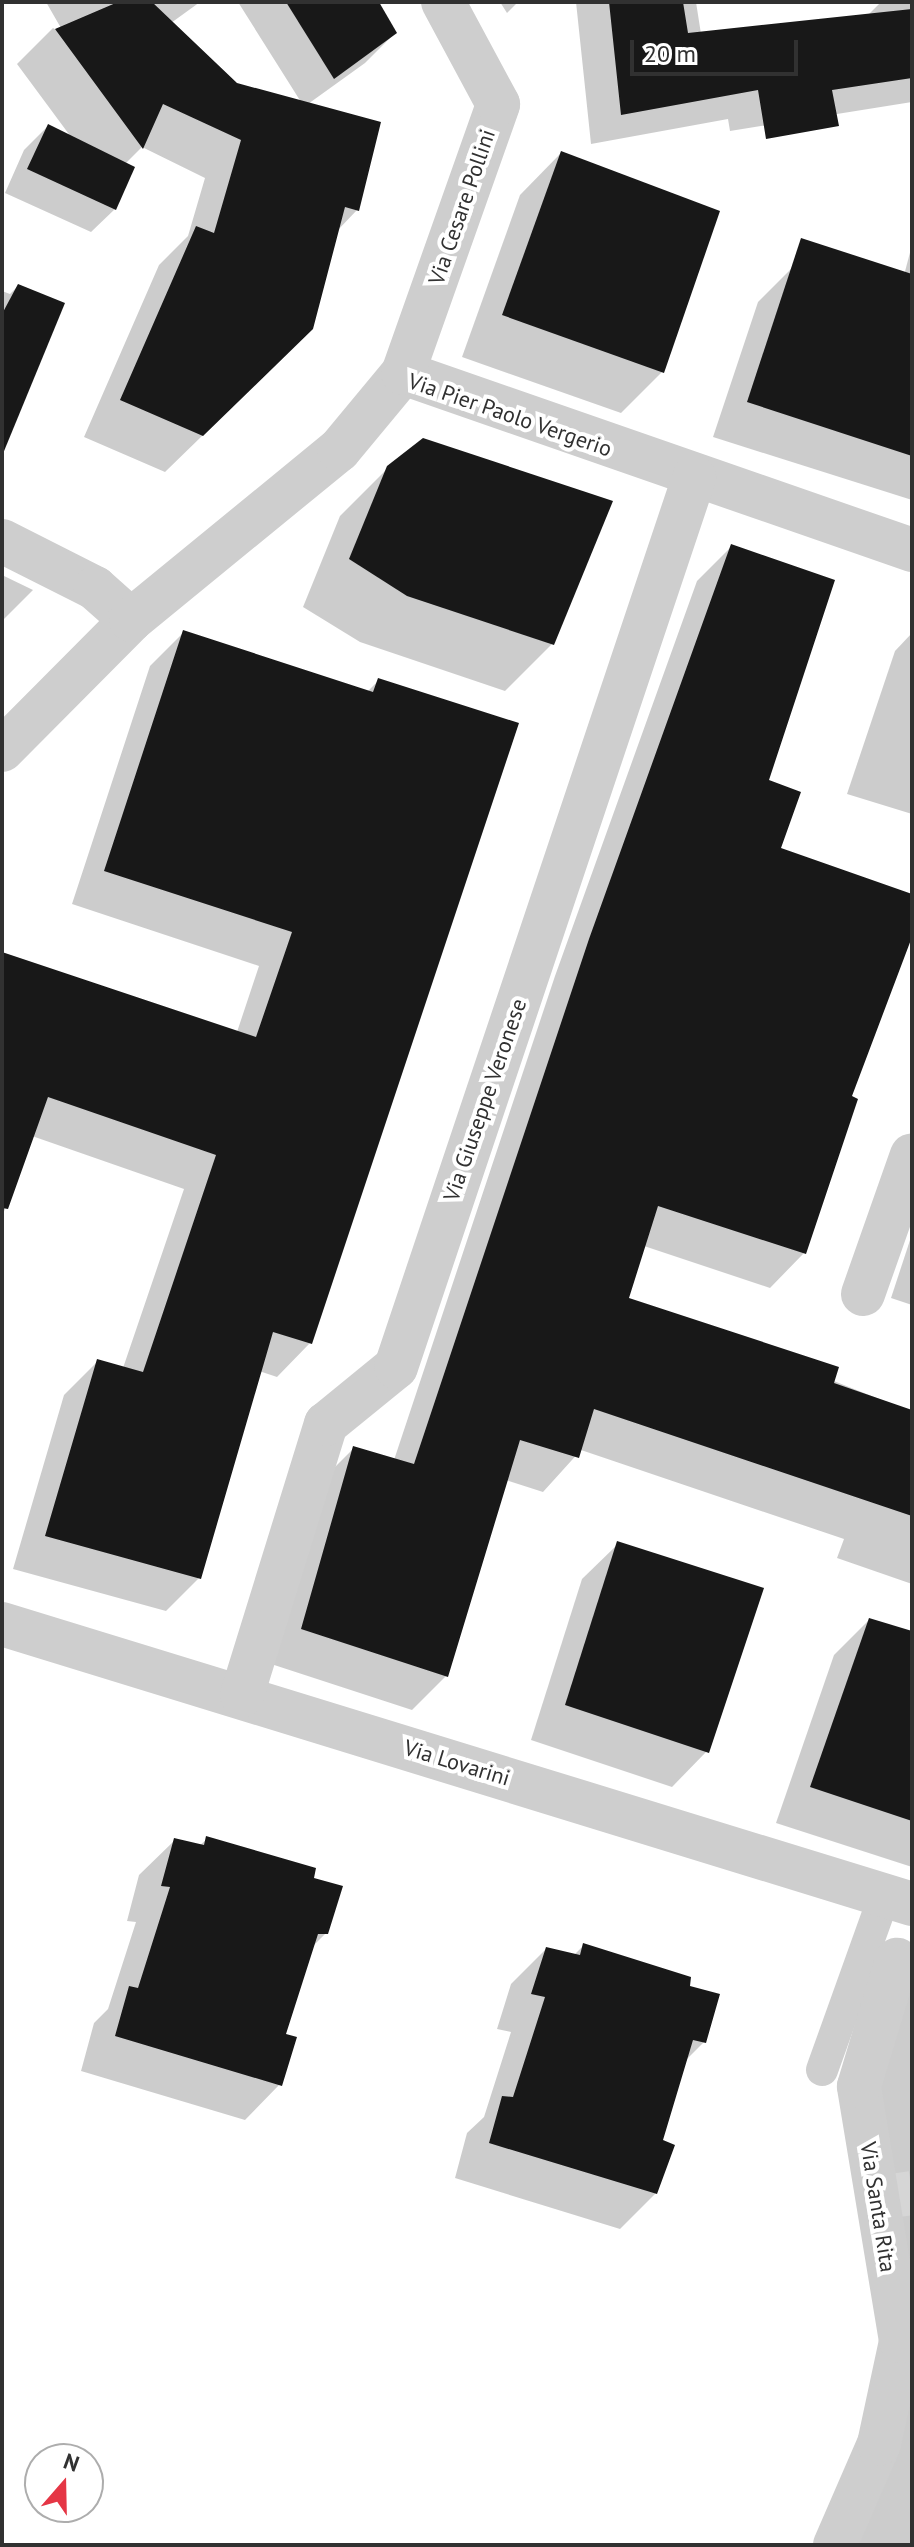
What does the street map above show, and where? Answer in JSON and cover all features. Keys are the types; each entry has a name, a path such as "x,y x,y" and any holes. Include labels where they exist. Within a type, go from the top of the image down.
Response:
{"street":[{"name":"Via Cesare Pollini","path":"403,373 498,104 443,2"},
{"name":"Via Pier Paolo Vergerio","path":"2,750 131,620 339,450 403,373 694,478 912,550"},
{"name":"Via Giuseppe Veronese","path":"242,1695 326,1424 396,1367 694,478"},
{"path":"2,541 95,588 131,620"},
{"path":"863,1294 912,1155"},
{"name":"Via Lovarini","path":"2,1624 242,1695 903,1925"},
{"name":"Via Santa Rita","path":"835,2545 879,2444 901,2341 887,2197 859,2086 903,1925"}],"lane":[{"path":"822,2070 903,1925"}],"building":[{"path":"118,2 152,2 237,83 381,122 359,211 345,207 313,329 203,436 120,400 196,226 214,233 241,140 163,104 143,149 55,29"},
{"path":"286,2 379,2 397,33 334,79"},
{"path":"609,2 683,2 688,33 912,9 912,78 832,90 839,126 766,139 758,90 621,115"},
{"path":"48,124 135,167 116,210 27,169"},
{"path":"561,151 720,211 664,373 502,315"},
{"path":"801,238 912,274 912,456 747,402"},
{"path":"18,284 65,303 2,456 2,314"},
{"path":"423,438 613,501 554,645 407,596 349,559 387,466"},
{"path":"731,544 835,580 769,780 801,792 781,848 912,894 912,937 852,1096 858,1099 806,1254 658,1206 629,1298 839,1367 834,1383 912,1410 912,1516 594,1409 579,1458 520,1440 448,1677 301,1629 353,1446 414,1464 589,939"},
{"path":"183,630 373,692 378,678 519,723 312,1344 273,1332 201,1579 45,1536 97,1359 143,1372 216,1155 48,1097 8,1209 2,1208 2,952 256,1037 292,932 104,871"},
{"path":"617,1541 764,1588 709,1753 565,1705"},
{"path":"869,1618 912,1631 912,1821 810,1787"},
{"path":"206,1836 316,1868 314,1878 343,1886 328,1934 318,1934 286,2034 297,2037 282,2086 115,2036 129,1986 138,1988 170,1887 161,1886 174,1838 204,1845"},
{"path":"583,1943 691,1977 690,1986 720,1994 706,2043 693,2040 663,2140 675,2145 657,2194 489,2143 502,2096 513,2097 545,1997 531,1994 546,1947 580,1955"}],"tunnel":[{"path":"898,2195 912,2193"}]}
